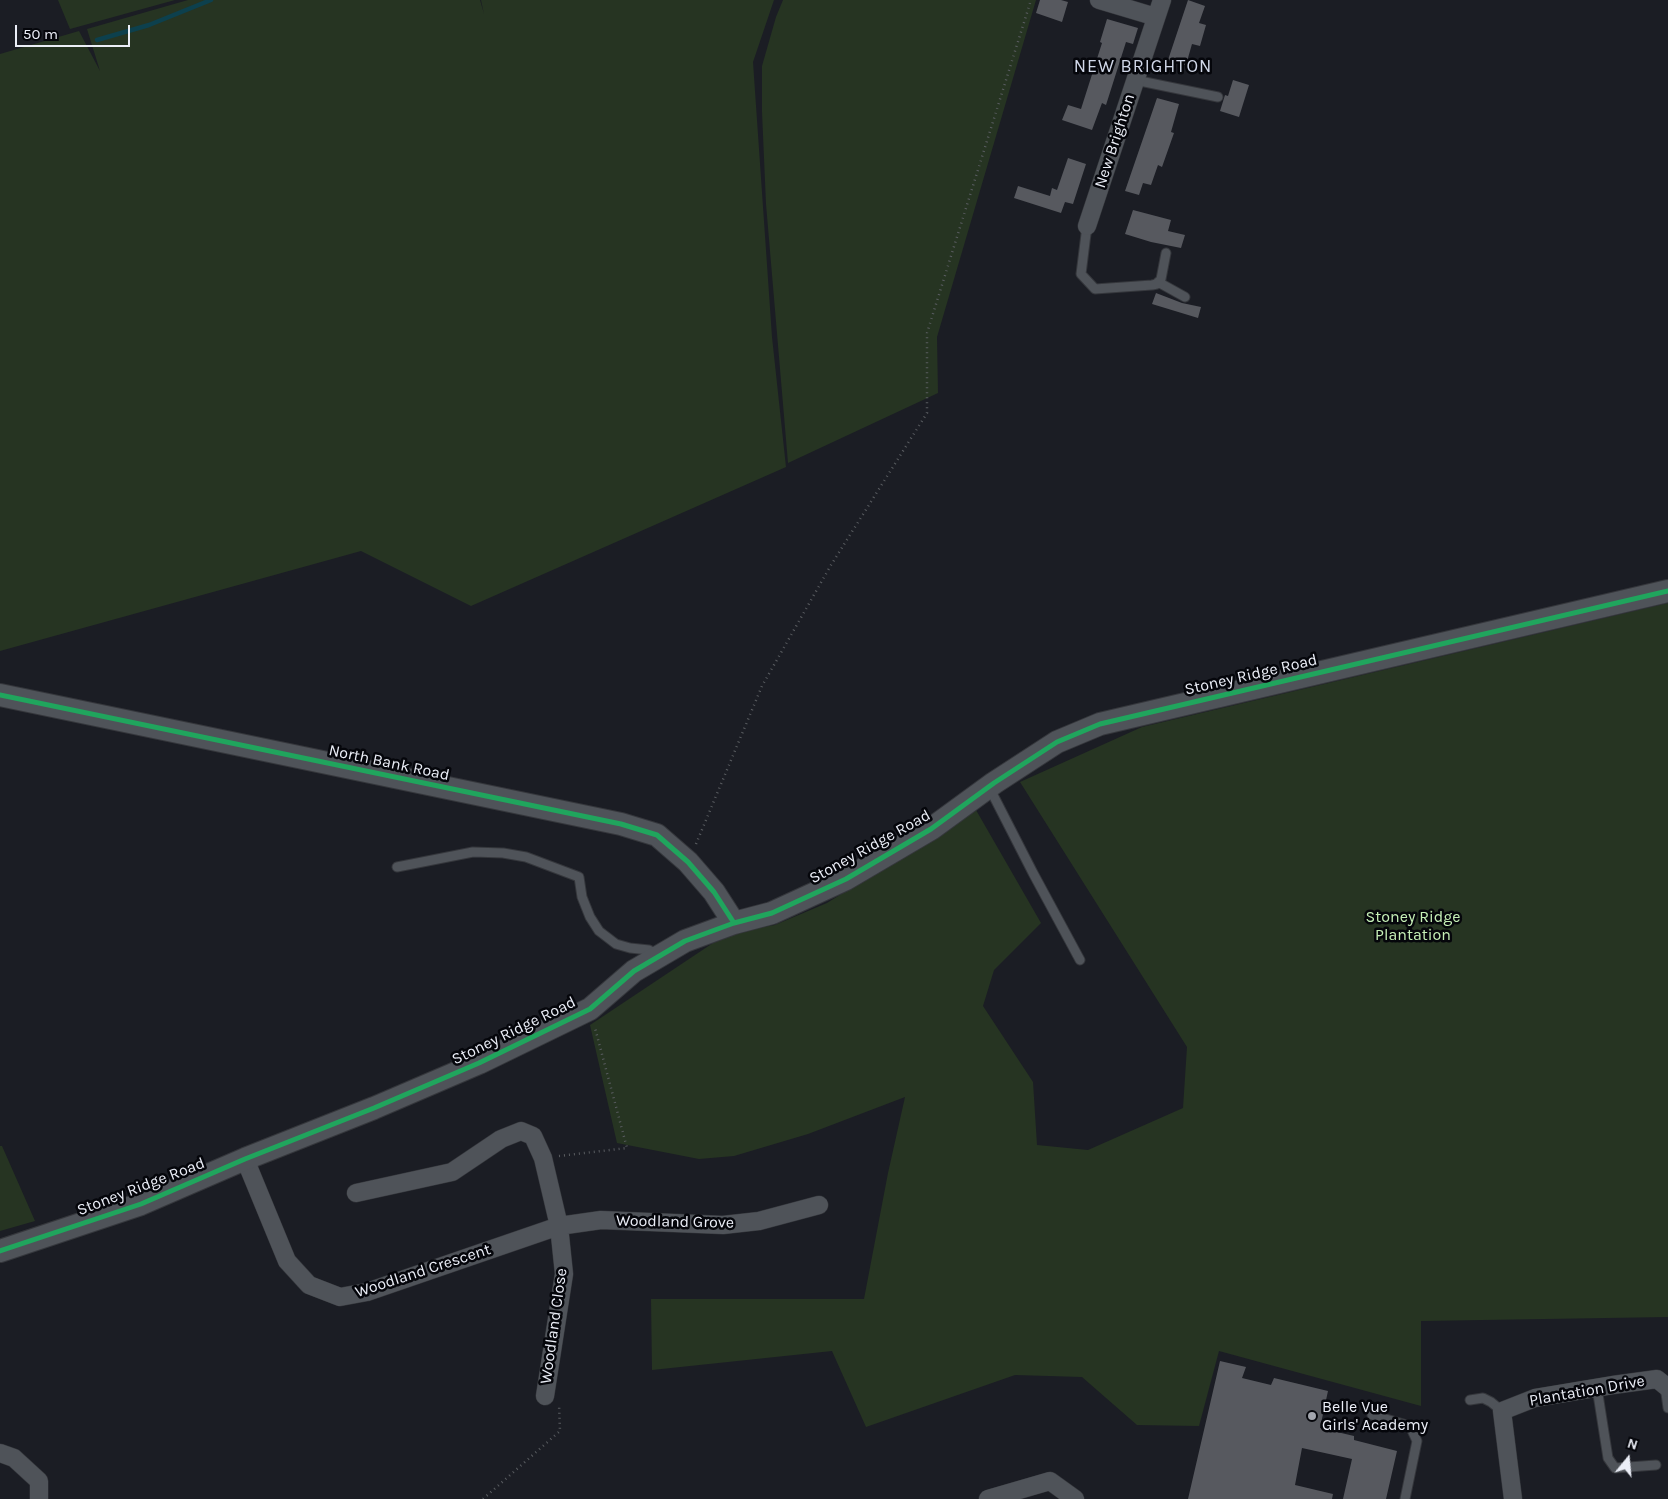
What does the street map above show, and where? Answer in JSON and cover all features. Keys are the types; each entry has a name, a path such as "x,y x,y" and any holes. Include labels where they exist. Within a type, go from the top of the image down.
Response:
{"street":[{"path":"1099,0 1156,18"},
{"name":"New Brighton","path":"1087,226 1162,0"},
{"name":"Stoney Ridge Road","path":"0,1251 141,1204 479,1063 590,1009 634,970 685,941 734,923 772,913 846,879 931,830 989,787 1057,742 1100,724 1668,591"},
{"name":"North Bank Road","path":"0,695 621,824 657,835 688,862 714,892 734,923"},
{"name":"Woodland Close","path":"356,1193 452,1172 501,1138 521,1132 533,1136 543,1158 559,1226 564,1274 545,1396"},
{"name":"Woodland Crescent","path":"245,1159 287,1262 309,1285 340,1297 368,1292 559,1226"},
{"name":"Woodland Grove","path":"559,1226 602,1220 723,1225 759,1221 819,1205"},
{"name":"Plantation Drive","path":"1502,1411 1535,1398 1657,1379 1667,1387"},
{"path":"1502,1411 1513,1499"},
{"path":"0,1452 14,1458 39,1481 38,1499"},
{"path":"988,1499 1050,1481 1075,1499"}],"lane":[{"path":"1135,80 1218,97"},
{"path":"1087,226 1082,274 1095,289 1152,285 1158,282 1161,279 1166,253"},
{"path":"1158,282 1185,297"},
{"path":"989,787 1024,857 1080,960"},
{"path":"397,867 473,852 503,852 526,857 579,877 582,897 590,917 600,931 616,944 649,950 660,956"},
{"path":"1667,1387 1668,1408"},
{"path":"1597,1388 1608,1458 1615,1468 1656,1465"},
{"path":"1470,1400 1483,1398 1502,1411"},
{"path":"1372,1414 1410,1426 1418,1441 1405,1499"}],"path":[{"path":"688,862 762,686 831,565 927,413 927,333 1031,0"},
{"path":"543,1158 627,1148 590,1009"},
{"path":"483,1499 560,1431 559,1404 545,1396"}],"green space":[{"path":"58,0 175,0 70,29"},
{"path":"188,0 480,0 484,14 481,0 774,0 753,62 772,337 786,467 471,606 361,551 0,651 0,54 79,31 100,71 87,29"},
{"path":"783,0 1036,0 937,337 938,393 788,463 766,204 762,112 762,66 776,17"},
{"name":"Stoney Ridge Plantation","path":"1668,603 1668,1317 1421,1321 1421,1406 1219,1351 1199,1426 1137,1425 1082,1377 1015,1375 866,1427 832,1351 652,1370 651,1299 864,1299 888,1173 905,1097 808,1134 734,1156 699,1159 617,1143 590,1025 713,943 750,929 775,925 827,903 976,810 1041,923 994,970 983,1006 1033,1082 1037,1145 1088,1150 1183,1108 1187,1047 1020,782 1142,727"},
{"path":"0,1146 2,1146 35,1221 0,1231"}],"building":[{"path":"1040,0 1068,2 1062,22 1036,13"},
{"path":"1188,0 1205,6 1199,23 1206,25 1200,46 1192,44 1186,65 1168,60"},
{"path":"1107,19 1138,28 1133,44 1126,42 1106,105 1102,103 1092,130 1062,120 1068,105 1081,109 1102,43 1100,42"},
{"path":"1233,80 1249,85 1239,117 1220,111 1225,95 1228,96"},
{"path":"1157,98 1179,104 1171,132 1174,133 1162,167 1158,165 1151,185 1143,183 1139,195 1125,191"},
{"path":"1068,158 1086,164 1073,204 1065,202 1061,213 1014,198 1018,186 1050,196 1052,188 1057,190"},
{"path":"1133,210 1171,220 1168,231 1185,235 1181,248 1125,234"},
{"path":"1156,293 1182,303 1201,307 1198,318 1152,304"},
{"path":"1220,1361 1246,1367 1242,1378 1271,1385 1274,1378 1328,1391 1320,1428 1354,1436 1354,1440 1397,1451 1386,1499 1343,1499 1352,1459 1302,1448 1295,1485 1333,1494 1332,1499 1188,1499"}],"waterway":[{"path":"97,40 149,25 211,0"}],"cycle path":[{"path":"0,1251 141,1204 479,1063 590,1009 634,971 685,941 734,923 772,913 846,879 931,829 994,783 1057,742 1100,724 1668,591"},
{"path":"0,695 621,824 657,835 688,862 714,892 734,923"}],"place":[{"name":"Belle Vue Girls' Academy","path":"1312,1416"}],"district":[{"name":"NEW BRIGHTON","path":"1143,67"}]}
